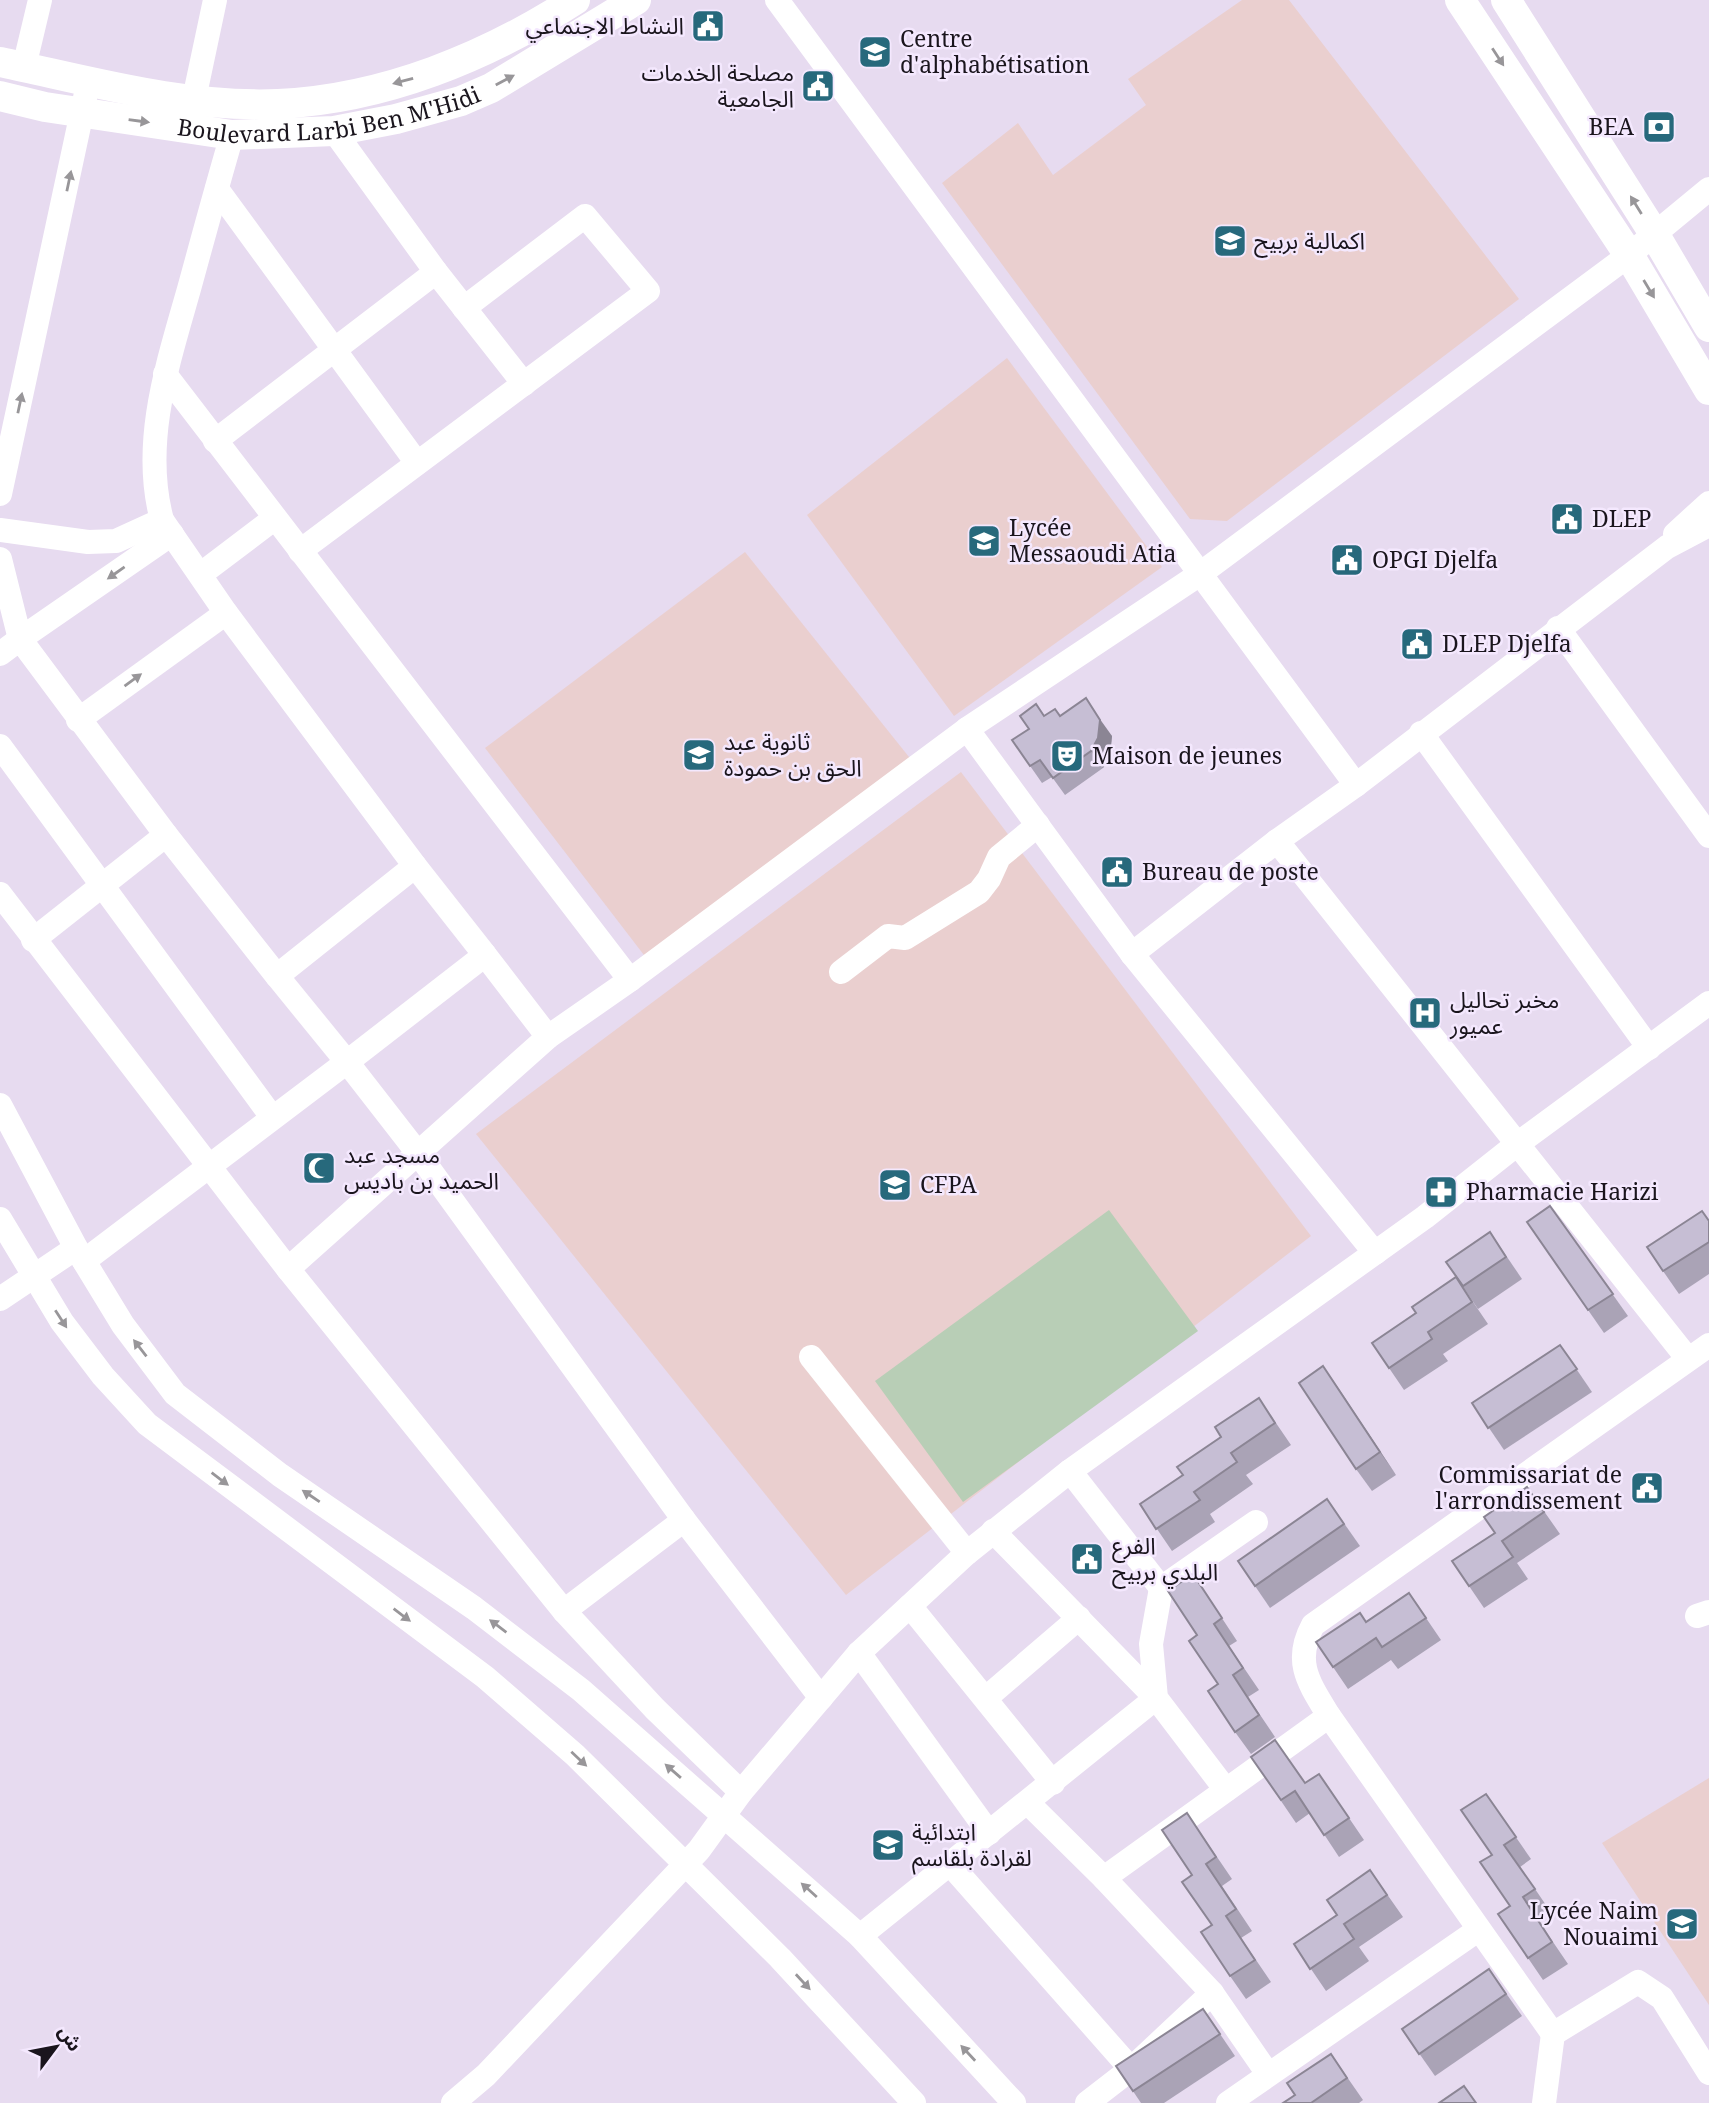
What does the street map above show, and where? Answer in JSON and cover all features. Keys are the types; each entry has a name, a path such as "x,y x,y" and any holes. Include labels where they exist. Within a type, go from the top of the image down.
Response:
{"main road":[{"path":"12,64 88,84 194,99 277,104 341,96 408,80 469,58 538,24 575,0"},
{"name":"Boulevard Larbi Ben M'Hidi","path":"0,96 84,113 232,135 334,131 396,119 461,101 491,88 635,0"},
{"path":"1461,0 1629,256 1709,390"},
{"path":"1506,0 1655,235 1709,327"}],"street":[{"path":"12,64 40,0"},
{"path":"194,99 215,0"},
{"path":"777,0 1356,785"},
{"path":"0,494 5,449 84,113 88,84"},
{"path":"334,131 436,272 524,384"},
{"path":"232,135 165,374 155,443 156,500 167,527 226,613 415,866 548,1037"},
{"path":"288,1269 548,1037 630,980 967,729 1200,574 1629,256 1709,188"},
{"path":"217,189 417,463"},
{"path":"300,551 648,291 585,216 464,308"},
{"path":"215,441 436,272"},
{"path":"165,374 630,980"},
{"path":"1667,547 1682,526 1709,503"},
{"path":"201,574 275,518"},
{"path":"1132,954 1558,628 1667,547 1709,525"},
{"path":"0,530 88,542 116,541 167,527"},
{"path":"0,654 167,527"},
{"path":"0,559 20,639 78,720 417,1152 684,1520 821,1698"},
{"path":"78,720 226,613"},
{"path":"1558,628 1709,836"},
{"path":"967,729 1132,954 1375,1253"},
{"path":"1421,733 1649,1048"},
{"path":"0,746 272,1118"},
{"path":"841,972 888,936 905,938 979,892 999,857 1038,825"},
{"path":"33,940 166,835"},
{"path":"1277,841 1689,1359"},
{"path":"277,976 415,866"},
{"path":"0,894 288,1269 564,1612 655,1709 741,1792"},
{"path":"0,1299 34,1275 80,1255 210,1164 485,955"},
{"path":"453,2103 486,2075 692,1857 741,1792 859,1653 967,1553 1070,1471 1375,1253 1516,1144 1709,1003"},
{"path":"0,1105 80,1255 123,1325 176,1394 280,1475 474,1608 571,1681 721,1821 860,1936 1014,2103"},
{"path":"0,1219 62,1322 95,1365 147,1424 485,1677 692,1857 780,1958 914,2103"},
{"path":"1544,2103 1553,2034 1329,1716 1313,1689 1303,1663 1303,1643 1313,1625 1709,1345"},
{"path":"811,1357 967,1553"},
{"path":"1070,1471 1161,1588"},
{"path":"564,1612 684,1520"},
{"path":"1156,1698 1151,1644 1161,1588 1256,1522"},
{"path":"993,1531 1156,1698 1226,1790"},
{"path":"910,1606 1053,1783"},
{"path":"986,1698 1079,1618"},
{"path":"859,1653 989,1833"},
{"path":"860,1936 1028,1804 1156,1698"},
{"path":"1104,1878 1329,1716"},
{"path":"1028,1804 1104,1878 1212,1993 1268,2074"},
{"path":"950,1864 1131,2069"},
{"path":"1228,2103 1478,1930"},
{"path":"1553,2034 1638,1982 1662,1998 1709,2073"},
{"path":"1087,2103 1131,2069 1212,1993"}],"shaded area":[{"name":"اكمالية بربيح","path":"1242,0 1289,0 1519,299 1227,521 1190,519 942,183 1018,123 1053,175 1146,105 1128,79"},
{"name":"Lycée Messaoudi Atia","path":"1007,358 1162,567 954,716 807,515"},
{"name":"ثانوية عبد الحق بن حمودة","path":"745,552 913,762 647,959 485,748"},
{"name":"CFPA","path":"961,772 1311,1236 846,1595 476,1134"},
{"name":"Lycée Naim Nouaimi","path":"1709,1778 1709,2005 1602,1843"}],"green space":[{"path":"1109,1210 1198,1331 963,1502 875,1381"}],"building":[{"path":"1086,698 1100,720 1098,738 1091,751 1053,778 1040,760 1030,766 1012,740 1029,729 1020,716 1036,704 1044,716 1055,709 1060,716"},
{"path":"1550,1206 1613,1294 1588,1310 1527,1222"},
{"path":"1702,1211 1709,1221 1709,1242 1663,1271 1647,1247"},
{"path":"1490,1232 1506,1257 1463,1286 1446,1262"},
{"path":"1456,1277 1472,1302 1428,1332 1432,1339 1389,1368 1372,1343 1416,1313 1412,1307"},
{"path":"1560,1345 1577,1369 1488,1428 1472,1403"},
{"path":"1323,1366 1380,1452 1356,1469 1299,1383"},
{"path":"1259,1398 1275,1423 1231,1453 1237,1462 1194,1492 1200,1500 1156,1529 1140,1504 1183,1475 1177,1467 1221,1437 1215,1427"},
{"path":"1527,1487 1544,1512 1502,1541 1513,1557 1469,1586 1452,1561 1495,1533 1484,1517"},
{"path":"1327,1499 1344,1524 1255,1586 1238,1561"},
{"path":"1193,1574 1222,1618 1214,1624 1243,1668 1233,1675 1259,1715 1235,1732 1208,1691 1218,1684 1189,1641 1197,1635 1168,1591"},
{"path":"1409,1593 1426,1618 1382,1647 1376,1638 1333,1667 1316,1642 1360,1613 1366,1622"},
{"path":"1275,1740 1305,1783 1319,1774 1349,1818 1324,1835 1295,1791 1281,1800 1251,1757"},
{"path":"1486,1794 1516,1837 1504,1845 1535,1889 1523,1897 1552,1942 1528,1958 1498,1914 1510,1906 1480,1862 1492,1855 1461,1810"},
{"path":"1187,1813 1216,1857 1206,1864 1236,1909 1226,1916 1255,1960 1230,1976 1201,1932 1212,1925 1182,1882 1192,1875 1162,1830"},
{"path":"1370,1870 1387,1895 1344,1924 1354,1939 1310,1969 1294,1944 1337,1915 1327,1900"},
{"path":"1489,1969 1506,1994 1419,2054 1402,2029"},
{"path":"1203,2009 1220,2034 1133,2091 1116,2066"},
{"path":"1331,2054 1347,2078 1311,2103 1283,2103 1295,2095 1287,2083"},
{"path":"1464,2086 1476,2103 1439,2103"}],"place":[{"name":"النشاط الاجنماعي","path":"708,26"},
{"name":"Centre d'alphabétisation","path":"875,52"},
{"name":"مصلحة الخدمات الجامعية","path":"818,86"},
{"name":"BEA","path":"1659,127"},
{"name":"اكمالية بربيح","path":"1230,241"},
{"name":"DLEP","path":"1567,519"},
{"name":"Lycée Messaoudi Atia","path":"984,541"},
{"name":"OPGI Djelfa","path":"1347,560"},
{"name":"DLEP Djelfa","path":"1417,644"},
{"name":"ثانوية عبد الحق بن حمودة","path":"699,755"},
{"name":"Maison de jeunes","path":"1067,756"},
{"name":"Bureau de poste","path":"1117,872"},
{"name":"مخبر تحاليل عميور","path":"1425,1013"},
{"name":"مسجد عبد الحميد بن باديس","path":"319,1168"},
{"name":"CFPA","path":"895,1185"},
{"name":"Pharmacie Harizi","path":"1441,1192"},
{"name":"Commissariat de l'arrondissement","path":"1647,1488"},
{"name":"الفرع البلدي بربيح","path":"1087,1559"},
{"name":"ابتدائية لقرادة بلقاسم","path":"888,1845"},
{"name":"Lycée Naim Nouaimi","path":"1682,1924"}]}
